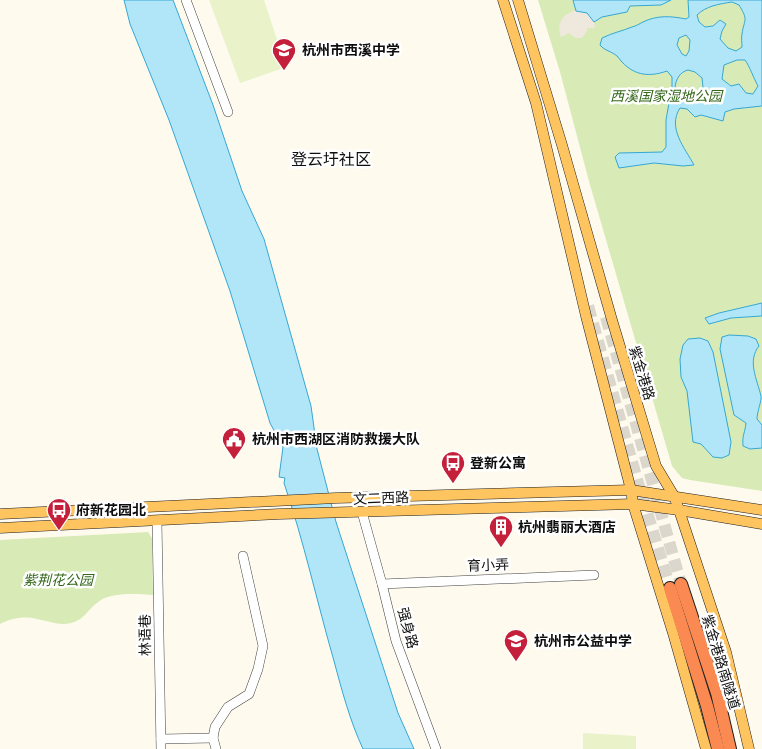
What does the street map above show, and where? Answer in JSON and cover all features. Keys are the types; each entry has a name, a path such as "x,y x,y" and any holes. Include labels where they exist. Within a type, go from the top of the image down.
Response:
{"highway":[{"name":"紫金港路南隧道","path":"718,749 676,586 717,693 730,749"}],"main road":[{"path":"503,0 536,103 633,504 681,658 706,749"},
{"name":"紫金港路","path":"518,0 656,466 680,510 726,652 749,749"},
{"name":"文二西路","path":"0,514 336,498 631,490 762,510"},
{"name":"文二西路","path":"0,528 279,514 633,504 762,524"}],"street":[{"path":"186,0 228,112"},
{"name":"强身路","path":"362,512 396,641 436,749"},
{"name":"林语巷","path":"157,521 161,749"},
{"path":"216,749 213,738 215,727 228,707 249,694 258,669 263,646 243,556"},
{"name":"育小弄","path":"382,584 594,575"},
{"path":"161,739 213,738"}],"green space":[{"path":"209,0 264,0 286,67 240,83"},
{"name":"西溪国家湿地公园","path":"538,0 762,0 762,491 682,478 672,466"},
{"name":"紫荆花公园","path":"148,532 152,538 153,595 126,594 107,597 97,603 80,619 67,624 58,624 32,618 18,618 0,624 0,540"},
{"path":"583,733 636,736 636,749 583,749"}],"shaded area":[{"path":"573,11 587,13 594,22 595,28 587,28 582,38 575,38 569,33 561,37 559,26 561,21 564,16"}],"water":[{"path":"124,0 173,0 213,105 242,191 264,239 311,406 317,449 336,522 398,713 414,749 363,749 354,728 343,695 284,483 285,478 279,477 283,447 270,423 230,291 169,120 130,24"},
{"path":"573,0 671,0 661,5 630,6 627,12 602,17 594,22 587,13 576,11"},
{"path":"688,0 762,0 762,106 734,109 725,112 723,121 701,115 695,117 687,109 680,108 676,115 676,130 682,145 694,165 683,166 654,163 619,168 615,157 619,153 662,152 666,147 666,120 672,77 667,71 655,74 637,73 600,45 602,38 654,18 686,19 689,17","holes":["732,2 739,5 745,17 742,47 736,51 728,48 720,39 726,24 720,20 713,26 705,27 699,22 697,15 709,7","686,35 690,40 689,51 686,56 682,54 677,45 679,38","737,60 745,60 758,86 753,94 746,93 739,84 731,86 722,79 724,65","688,70 695,72 702,78 703,87 698,93 692,95 690,99 680,101 677,88 675,87 676,81 683,72"]},
{"path":"762,303 762,316 731,318 709,324 705,318 719,313"},
{"path":"729,335 748,336 756,339 759,346 755,352 753,364 761,396 757,419 762,425 762,448 750,449 743,446 746,423 734,415 720,349 722,337"},
{"path":"700,338 708,341 713,352 731,442 729,455 722,458 713,457 701,444 693,442 687,391 681,377 680,359 683,345 688,339"}],"tunnel":[{"path":"588,306 670,588"},
{"path":"606,317 681,584"}],"place":[{"name":"杭州市西溪中学","path":"284,71"},
{"name":"杭州市西湖区消防救援大队","path":"234,460"},
{"name":"登新公寓","path":"453,484"},
{"name":"府新花园北","path":"59,531"},
{"name":"杭州翡丽大酒店","path":"501,548"},
{"name":"杭州市公益中学","path":"516,662"}],"district":[{"name":"登云圩社区","path":"331,159"}]}
